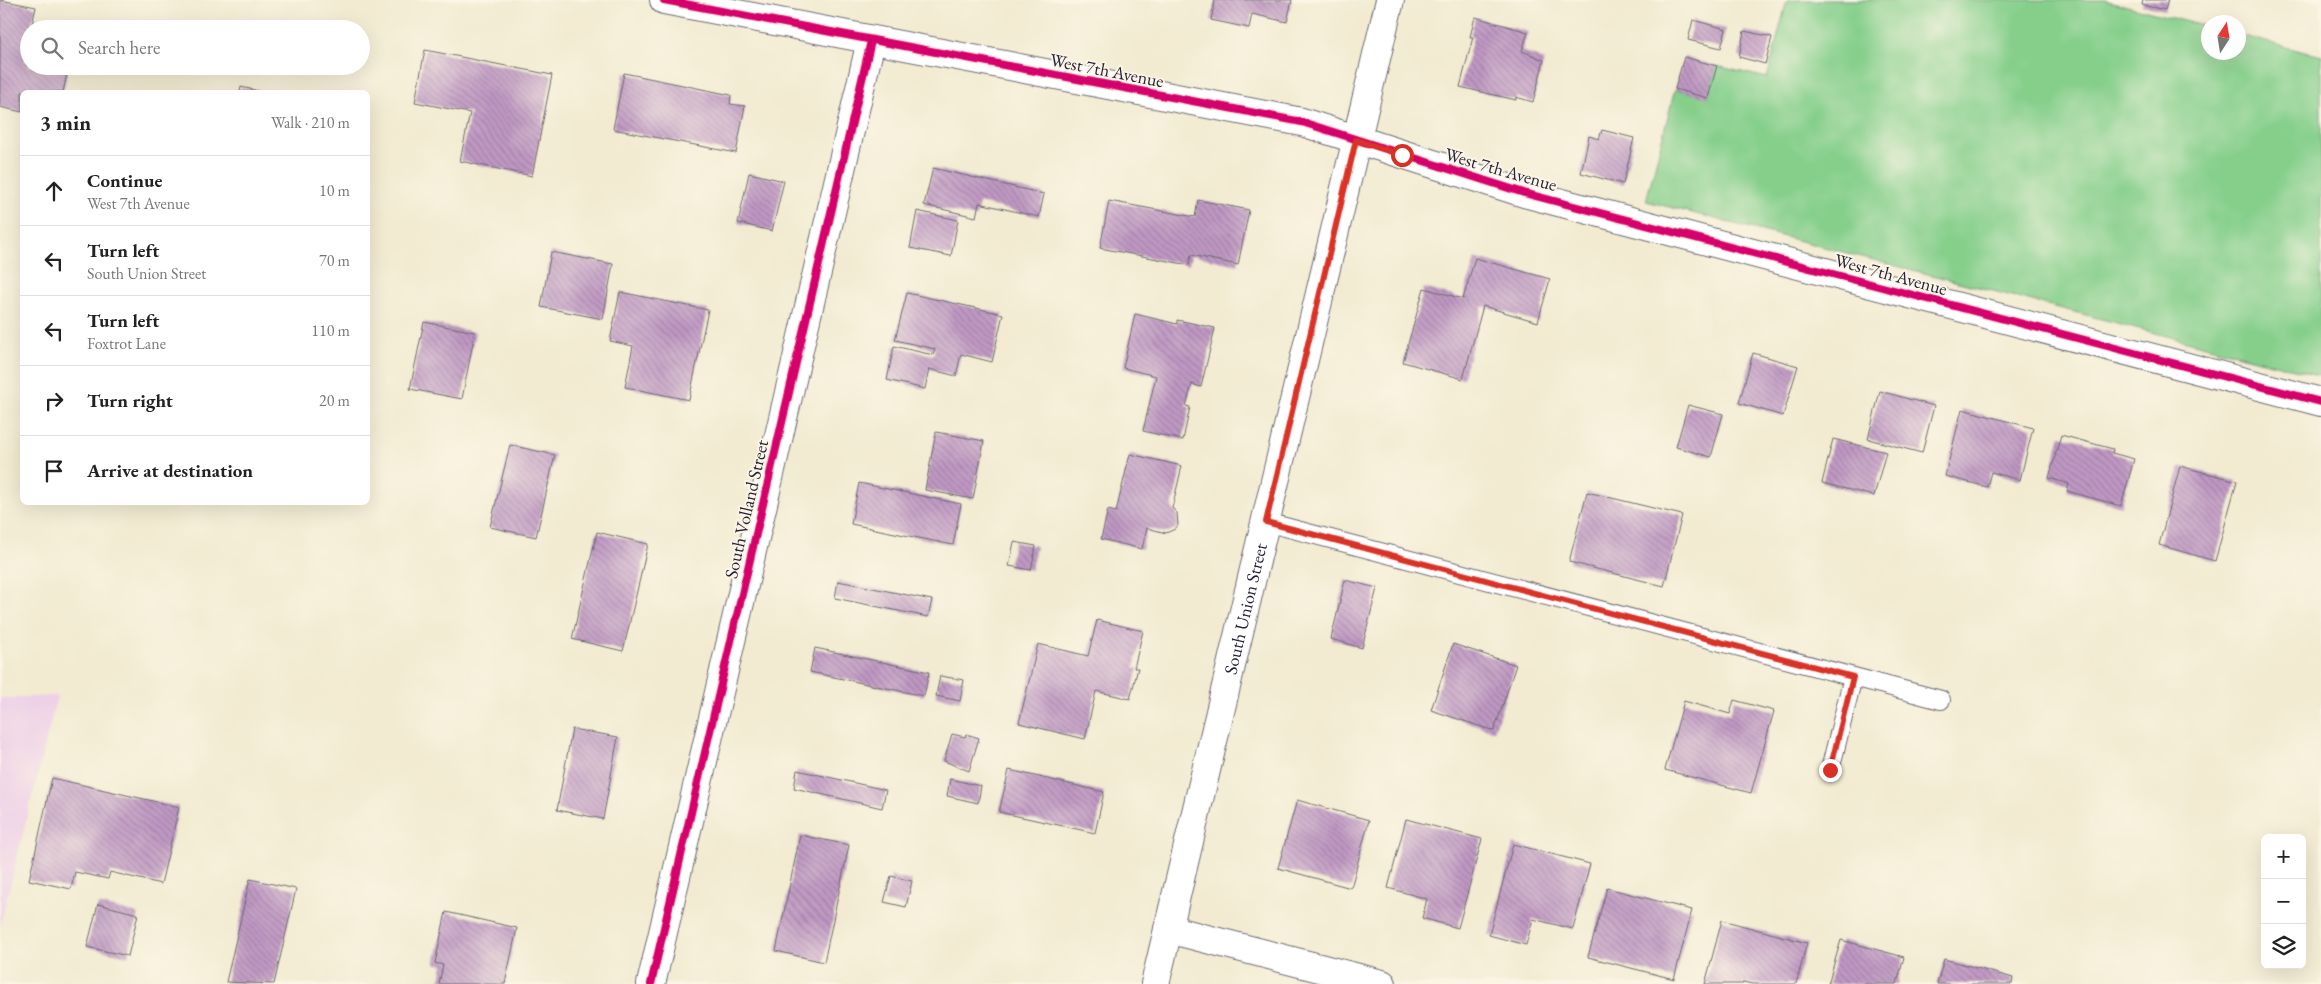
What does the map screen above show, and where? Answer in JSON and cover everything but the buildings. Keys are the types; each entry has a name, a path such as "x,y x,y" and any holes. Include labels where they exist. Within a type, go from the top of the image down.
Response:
{"street":[{"name":"West 7th Avenue","path":"664,0 1302,122 1524,193 2321,402"},
{"name":"South Union Street","path":"1155,984 1390,0"},
{"name":"South Volland Street","path":"651,984 871,41"},
{"path":"1168,928 1382,984"}],"lane":[{"path":"1266,522 1941,700"},
{"path":"1830,770 1853,677"}],"shaded area":[{"path":"57,696 0,926 0,698"}],"green space":[{"path":"1787,0 2104,0 2201,25 2201,60 2246,60 2246,37 2321,56 2321,376 1646,201 1675,89 1708,97 1717,66 1767,78"}],"cycle path":[{"path":"664,0 1302,122 1524,193 2321,402"},
{"path":"651,984 871,41"}],"route":[{"path":"1402,155 1356,140 1266,522 1853,677 1830,770"}]}
